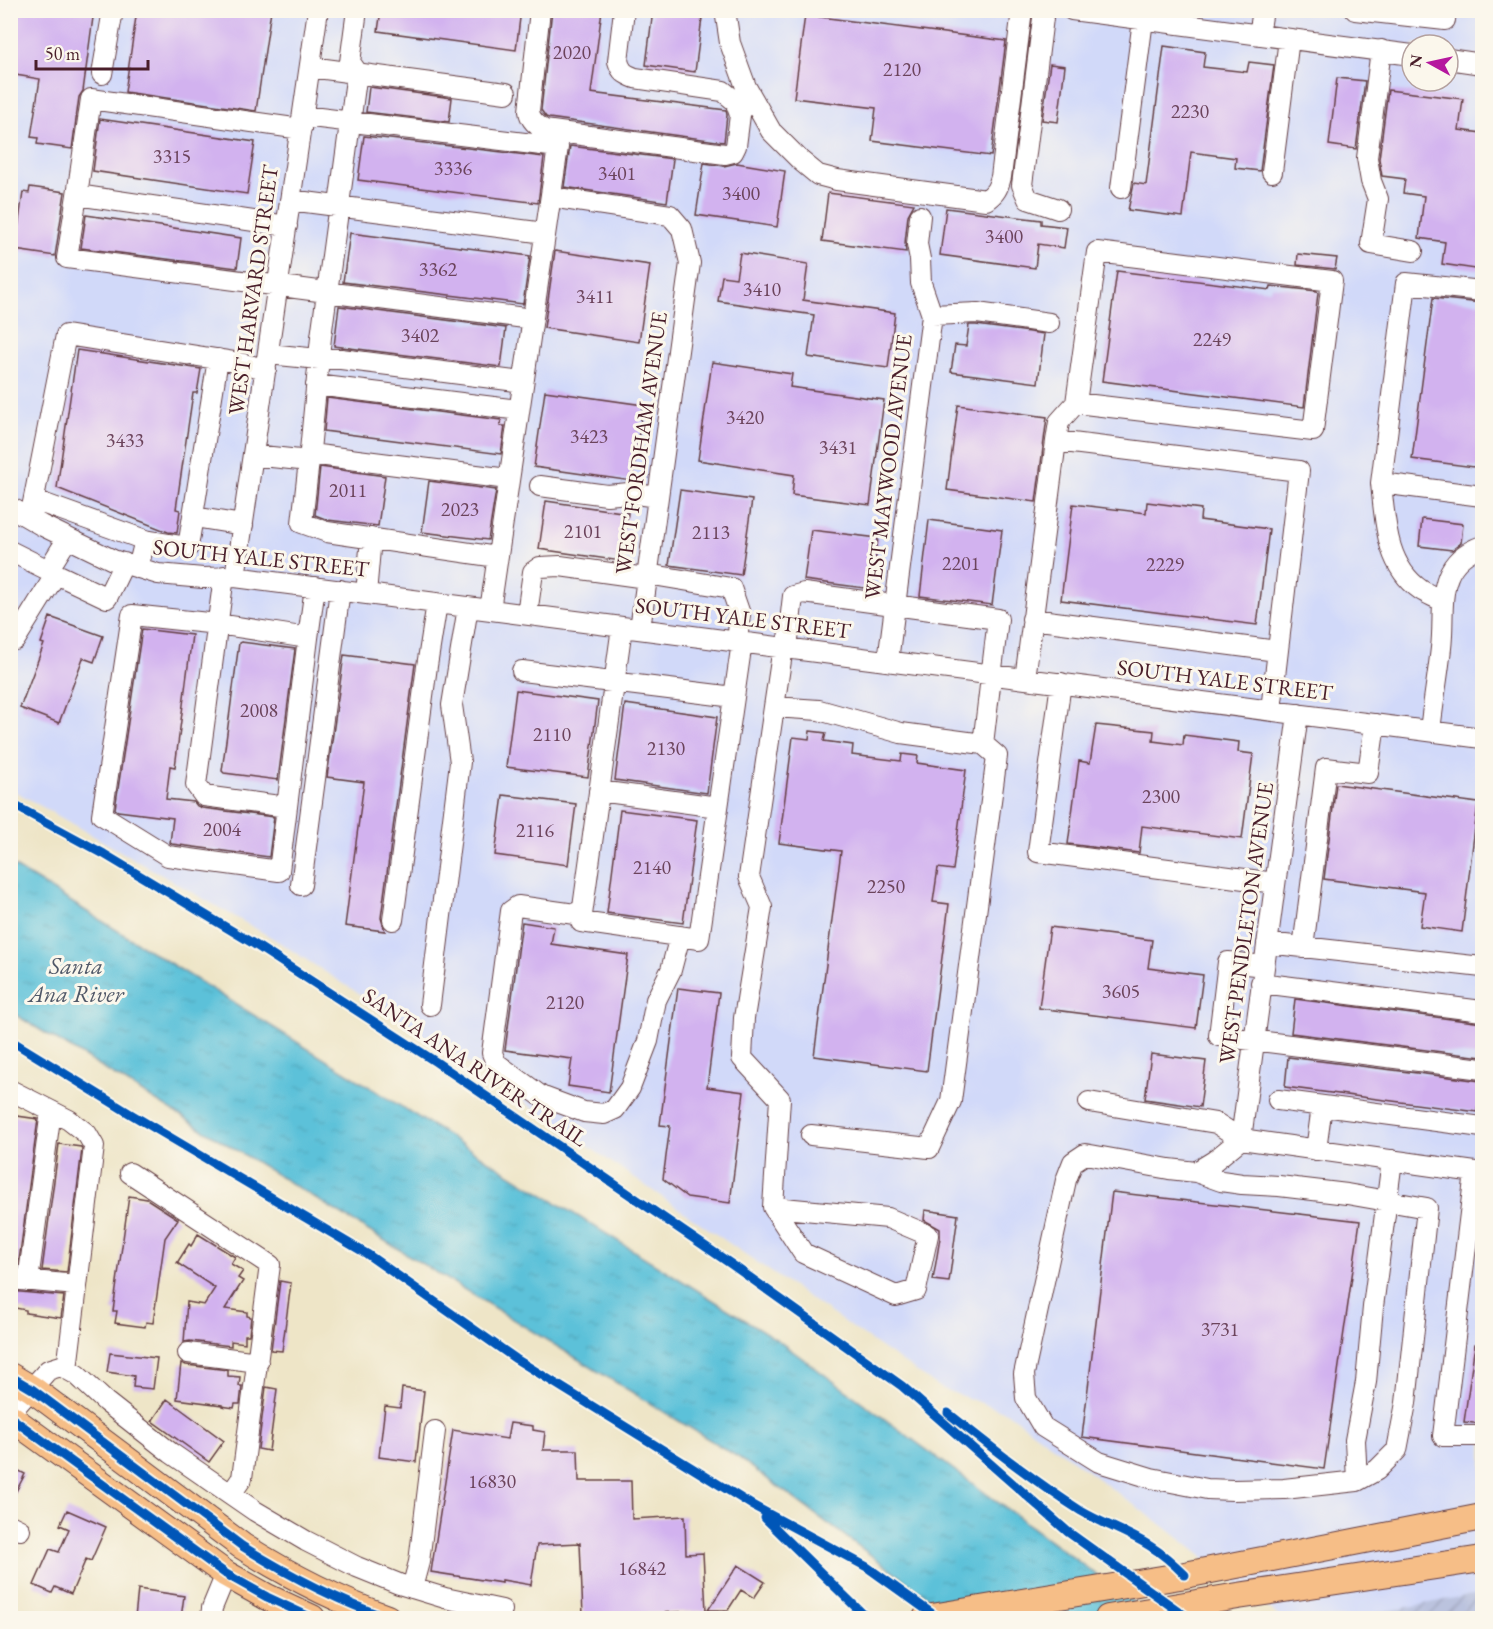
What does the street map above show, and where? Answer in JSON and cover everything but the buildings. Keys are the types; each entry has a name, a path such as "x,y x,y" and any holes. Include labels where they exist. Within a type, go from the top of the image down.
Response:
{"main road":[{"path":"21,1382 242,1546 276,1568 348,1604 387,1618"},
{"path":"10,1415 226,1574 267,1597 312,1618"},
{"path":"926,1618 1180,1576 1482,1518"},
{"path":"1108,1618 1482,1559"}],"street":[{"path":"102,74 112,10"},
{"name":"WEST HARVARD STREET","path":"287,807 204,796 196,785 218,624 243,525 318,10"},
{"path":"357,10 350,62 357,72 327,291 302,523 327,532 497,557"},
{"path":"540,10 529,111 536,125 544,130 725,154 733,152 736,146 740,115 735,101 723,91 635,78 620,69 618,61 624,10"},
{"path":"725,10 730,43 751,96 771,131 818,175 837,180 986,200 998,189 1001,177 1022,10"},
{"path":"1044,10 1022,185 1028,199 1058,209"},
{"path":"1072,10 1143,20 1183,18 1259,35 1400,52"},
{"path":"1259,35 1263,10"},
{"path":"1355,10 1445,20 1446,10"},
{"path":"1122,188 1143,20"},
{"path":"1272,172 1289,39"},
{"path":"1381,50 1367,158 1371,181 1378,199 1371,244 1413,251"},
{"path":"1460,61 1482,64"},
{"path":"310,67 506,93"},
{"path":"490,610 558,147 351,122 302,122 91,99 67,258 532,319"},
{"path":"77,195 287,226"},
{"name":"WEST FORDHAM AVENUE","path":"564,199 670,215 682,229 690,263 646,576 613,682 582,915"},
{"path":"290,200 545,233"},
{"path":"920,216 917,244 921,283 932,315 977,313 1049,323"},
{"path":"1025,679 1059,422 1076,403 1097,252 1332,281 1313,431 1076,403"},
{"path":"1442,601 1420,589 1403,572 1388,541 1381,483 1406,283 1482,291"},
{"name":"WEST MAYWOOD AVENUE","path":"888,661 932,315"},
{"path":"218,359 189,547 145,540 32,509 66,335 218,359 267,361 341,358 523,382"},
{"path":"316,385 519,410"},
{"path":"1056,441 1299,471 1270,710"},
{"path":"253,455 310,457 508,479"},
{"path":"1381,483 1482,496"},
{"path":"540,486 608,495 628,493 657,497"},
{"name":"SOUTH YALE STREET","path":"10,507 32,509 68,538 113,560 158,574 203,578 230,576 1482,738"},
{"path":"194,517 243,525"},
{"path":"12,643 52,572 68,538"},
{"path":"366,594 371,538"},
{"path":"10,551 107,598 131,565 145,540"},
{"path":"1430,731 1442,645 1442,601 1447,578 1456,563 1471,551 1482,546"},
{"path":"527,614 533,572 540,567 560,566 646,576 731,588 740,614 739,642 734,697 699,939 680,936 581,922 582,915 518,906 512,911 492,1053 496,1063 541,1096 584,1112 604,1114 615,1110 630,1088 648,1041 656,1000 671,970 680,936"},
{"path":"308,638 218,624 132,615 102,815 168,856 279,871 315,587"},
{"path":"301,885 340,591"},
{"path":"773,1207 888,1218 928,1235 916,1290 896,1296 803,1253 773,1207 780,1099 741,1058 744,1018 762,908 749,878 793,596 804,592 998,619 983,744"},
{"path":"393,920 437,603"},
{"path":"430,1005 460,762 452,705 468,607"},
{"path":"1032,619 1277,651"},
{"path":"522,670 734,697"},
{"path":"1061,683 1038,852 1275,883"},
{"path":"774,707 819,710 901,733 983,744 997,756 951,1101 929,1148 812,1135"},
{"name":"WEST PENDLETON AVENUE","path":"1241,1139 1298,714"},
{"path":"1303,948 1326,768 1368,773 1375,724"},
{"path":"599,791 718,807"},
{"path":"1267,943 1482,967"},
{"path":"1482,1011 1263,974 1228,962 1219,1036 1482,1069"},
{"path":"10,1092 69,1120 87,1134 94,1146 67,1370"},
{"path":"1278,1100 1482,1128"},
{"path":"1089,1102 1216,1122 1241,1139 1479,1172 1476,1222 1443,1436 1482,1436"},
{"path":"1316,1150 1322,1106"},
{"path":"51,1111 19,1280 77,1285"},
{"path":"1196,1172 1241,1139"},
{"path":"1085,1154 1196,1172 1242,1184 1313,1190 1387,1201 1428,1208 1406,1403 1397,1450 1377,1470 1357,1481 1284,1489 1207,1489 1151,1478 1099,1462 1043,1427 1026,1398 1024,1374 1066,1180 1073,1162 1085,1154"},
{"path":"1357,1481 1355,1440 1366,1382 1392,1160"},
{"path":"130,1173 270,1265 242,1478 231,1494"},
{"path":"188,1353 258,1362"},
{"path":"10,1415 21,1382 62,1366 77,1375 106,1402 171,1453 276,1523 357,1568 445,1598 502,1610"},
{"path":"411,1588 419,1562 435,1431"},
{"path":"211,1618 212,1608 226,1574"}],"shaded area":[{"path":"11,11 1482,11 1482,1618 1281,1618 1166,1528 1006,1412 940,1388 470,1065 274,939 11,789"},
{"path":"1482,1594 1482,1618 1352,1618 1466,1596"}],"water":[{"name":"Santa Ana River","path":"10,864 776,1339 1155,1618 956,1618 738,1457 11,1012"}],"cycle path":[{"name":"SANTA ANA RIVER TRAIL","path":"10,803 104,854 254,944 436,1062 731,1264 902,1386 1068,1532 1188,1618"},
{"path":"10,1040 367,1254 516,1359 752,1505 867,1567 938,1618"},
{"path":"10,1376 32,1389 242,1546 313,1586 387,1618"},
{"path":"948,1413 1064,1500 1089,1516 1150,1546 1185,1575"},
{"path":"10,1417 226,1574 267,1597 312,1618"},
{"path":"765,1518 867,1618"}]}
